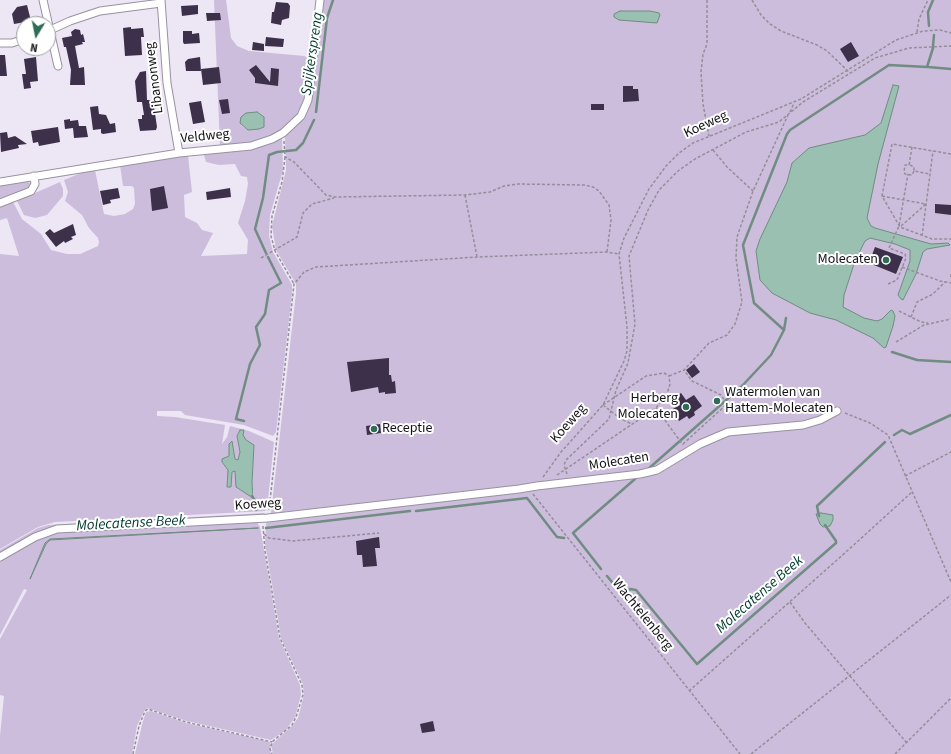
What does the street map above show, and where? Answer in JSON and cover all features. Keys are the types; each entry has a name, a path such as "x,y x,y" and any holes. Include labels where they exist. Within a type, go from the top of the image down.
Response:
{"street":[{"path":"43,0 46,16"},
{"name":"Veldweg","path":"0,182 179,153 251,146 272,139 293,126 301,116 308,100 320,0"},
{"path":"56,28 70,21 100,11 161,2"},
{"name":"Libanonweg","path":"161,2 167,83 179,153"},
{"path":"0,43 16,42"},
{"path":"55,56 58,66"},
{"path":"0,203 31,191 35,184 34,176"},
{"name":"Molecaten","path":"537,486 657,470 700,444 728,432 753,428 802,425 820,420 837,411"},
{"name":"Koeweg","path":"0,557 35,537 57,529 268,518 537,486"}],"path":[{"path":"707,0 707,44 703,54 700,72 703,104 709,136"},
{"path":"752,0 761,15 770,24 781,31 817,45 827,52 850,74"},
{"path":"917,32 921,14 928,0"},
{"name":"Koeweg","path":"537,486 561,452 603,405 624,361 628,342 626,306 619,254 632,222 659,174 679,153 709,136 794,102 883,47 917,32 933,30 951,33"},
{"name":"Koeweg","path":"565,470 564,465 566,460 605,424 611,412 613,398 628,363 635,331 635,313 628,261 635,238 659,190 688,164 746,132 779,122 803,102 876,58 888,53 909,48 951,46"},
{"path":"669,376 684,370 709,343 727,335 731,330 742,302 736,244 753,191 794,102"},
{"path":"951,154 892,144 882,196 899,227 937,240 951,239"},
{"path":"285,147 282,182 274,204 270,226 275,251 294,284"},
{"path":"909,165 912,148"},
{"path":"712,150 727,167 753,191"},
{"path":"922,236 934,151"},
{"path":"285,157 294,162 326,195 335,197 465,195 490,192 504,186 518,184 593,187 600,191 609,205 611,220 607,252"},
{"path":"908,174 904,172 905,165 909,165"},
{"path":"909,165 914,167 914,171"},
{"path":"914,171 930,174"},
{"path":"908,174 912,175 914,171"},
{"path":"899,227 908,174"},
{"path":"465,195 477,257"},
{"path":"882,196 926,204"},
{"path":"261,258 297,237 303,213 312,204 335,197"},
{"path":"888,284 897,280 906,256 889,248 895,232 926,204"},
{"path":"268,518 294,284 304,272 316,267 477,257 607,252 619,254"},
{"path":"902,267 951,283"},
{"path":"911,317 917,302 933,294 945,282"},
{"path":"899,311 921,322 930,323"},
{"path":"896,342 910,332 930,323 951,319"},
{"path":"683,444 727,404 721,395 692,381 684,370"},
{"path":"632,424 611,412 603,405 646,376 664,373 669,376"},
{"path":"553,478 656,408 666,394 670,384 669,376"},
{"path":"656,408 681,442"},
{"path":"837,411 856,416 877,427 888,435 951,582"},
{"path":"905,476 951,452"},
{"path":"565,470 568,483"},
{"name":"Wachtelenberg","path":"529,488 740,754"},
{"path":"689,691 912,492"},
{"path":"272,754 270,749 272,742 292,725 303,695 302,684 280,638 263,532 269,538 293,541 379,533"},
{"path":"751,754 951,595"},
{"path":"789,602 849,676 906,742"},
{"path":"894,754 951,698"},
{"path":"133,754 139,726 145,711 148,709 186,722 272,742"}],"shaded area":[{"path":"214,0 226,0 231,38 237,46 249,51 304,56 311,59 305,99 299,115 282,131 251,142 220,146","holes":["257,112 264,117 264,127 259,129 248,130 241,125 246,113"]},
{"path":"323,0 951,0 951,754 273,754 271,745 293,725 298,718 304,695 303,684 281,638 265,543 266,524 271,513 296,293 296,284 276,250 272,226 286,170 285,136 305,117 313,94"},
{"path":"620,11 650,11 659,13 660,15 657,23 619,20 614,17 614,14"},
{"path":"893,85 899,86 878,164 867,218 871,226 875,228 931,244 948,243 950,245 927,249 923,252 916,274 903,300 898,295 910,261 910,250 895,244 870,238 865,241 855,261 844,295 843,307 864,318 877,321 882,319 891,310 893,311 895,316 893,326 886,347 884,348 873,338 836,320 810,313 772,293 760,280 756,251 760,239 787,182 792,163 809,148 865,135 881,123"},
{"path":"257,112 264,117 264,127 248,130 240,123 241,117 246,113"},
{"path":"282,138 283,170 270,215 269,236 273,252 292,285 276,432 273,436 244,425 185,415 181,411 157,411 157,416 175,417 225,425 222,444 227,437 230,426 249,431 274,442 267,509 265,511 55,522 38,527 0,549 0,254 19,256 7,218 0,220 0,207 13,202 22,219 41,234 51,250 67,254 80,254 98,246 99,242 98,238 89,228 82,215 65,201 68,192 64,180 81,173 95,170 104,214 114,216 125,214 133,209 135,204 134,188 132,186 123,186 120,165 188,156 192,192 184,195 185,217 197,223 202,230 213,233 201,256 247,254 248,240 238,223 245,201 248,184 247,177 241,176 235,164 219,165 206,162 204,155 273,142","holes":["243,435 246,440 254,446 252,482 254,497 252,498 247,493 238,489 235,471 232,472 231,487 227,487 228,470 222,462 229,456 229,444 233,446 235,460 238,460 240,452 237,436"]},
{"path":"25,181 31,183 32,186 28,189 0,199 0,185"},
{"path":"60,182 63,189 63,196 47,215 35,218 24,215 17,201"},
{"path":"240,430 244,430 243,435 246,440 254,445 252,482 253,498 236,487 235,471 232,472 231,487 227,487 228,470 222,462 222,459 229,456 229,444 232,441 235,459 238,460 240,452 237,436"},
{"path":"265,513 263,515 60,526 40,531 0,554 0,550 38,528 49,525"},
{"path":"821,513 833,515 833,520 830,526 823,527 820,524 816,514"},
{"path":"256,521 260,527 279,638 300,685 301,695 295,717 286,730 271,740 187,721 147,708 137,726 132,754 0,754 0,736 4,696 0,695 0,639 27,590 24,589 0,635 0,560 33,540 53,532"},
{"path":"258,528 50,540 46,544 30,579 45,543 50,539"},
{"path":"151,711 186,723 270,742 271,754 135,754 146,712"}],"building":[{"path":"276,2 288,3 290,6 289,18 282,20 281,25 271,23 272,12 274,12"},
{"path":"27,5 30,16 16,16 16,24 14,24 12,14 17,7"},
{"path":"198,5 198,14 182,16 181,6"},
{"path":"206,13 220,13 221,20 207,21"},
{"path":"131,27 131,29 143,28 144,37 141,37 142,55 125,56 123,28"},
{"path":"75,29 80,30 81,35 83,34 85,42 75,46 79,68 84,67 85,85 70,85 71,70 66,47 64,47 62,38 72,36 71,32"},
{"path":"183,31 192,31 192,34 199,33 200,43 184,44"},
{"path":"266,37 284,39 283,47 265,46"},
{"path":"253,42 264,44 264,51 252,50"},
{"path":"851,42 859,56 848,62 840,49"},
{"path":"0,55 5,55 7,76 0,76"},
{"path":"36,57 38,81 30,82 31,88 24,89 22,74 26,74 24,59"},
{"path":"200,57 201,71 186,71 185,62 188,59"},
{"path":"256,65 270,82 271,68 279,69 278,86 255,83 255,78 249,70"},
{"path":"219,67 221,83 203,85 201,69"},
{"path":"146,71 147,100 153,100 157,127 156,130 140,131 138,119 142,119 142,115 144,115 142,102 137,102 135,81 140,72"},
{"path":"623,86 633,86 633,89 638,89 639,101 623,102"},
{"path":"228,99 230,113 222,114 219,100"},
{"path":"201,101 205,122 193,124 189,103"},
{"path":"591,104 604,104 604,110 591,110"},
{"path":"98,106 99,114 106,115 110,124 115,123 116,132 103,134 101,133 101,129 93,130 90,107"},
{"path":"70,119 70,121 78,120 79,126 86,126 88,137 74,138 73,128 65,129 64,120"},
{"path":"58,127 60,142 39,146 38,142 33,143 31,131"},
{"path":"7,132 8,138 15,136 27,144 18,145 19,148 1,152 0,133"},
{"path":"164,186 168,208 152,211 150,189"},
{"path":"118,188 120,198 110,200 111,203 103,205 100,191"},
{"path":"230,188 231,197 207,200 206,192"},
{"path":"935,204 951,205 951,215 935,213"},
{"path":"73,224 76,235 71,237 73,239 65,243 64,241 56,247 45,233 50,229 54,233"},
{"name":"Molecaten","path":"875,247 903,257 896,274 869,263"},
{"path":"389,358 389,375 391,375 392,382 395,381 396,393 379,393 378,387 351,392 347,362"},
{"path":"694,364 700,372 692,378 686,370"},
{"path":"681,393 686,400 694,395 702,406 694,412 695,415 689,419 687,416 679,421 671,410 680,405 675,397"},
{"name":"Receptie","path":"380,424 381,433 367,435 366,426"},
{"path":"379,537 380,548 375,548 377,566 363,567 362,555 357,555 356,541"},
{"path":"433,721 435,731 422,733 420,724"}],"waterway":[{"name":"Spijkerspreng","path":"316,112 327,18 333,0"},
{"path":"929,26 928,12 933,0"},
{"path":"933,46 934,35"},
{"path":"647,470 741,387 771,355 784,330 754,303 743,245 787,134 790,130 889,65 927,67 933,48"},
{"path":"928,67 951,69"},
{"name":"Spijkerspreng","path":"266,253 255,229 263,198 269,155 277,152 296,150 303,143 314,120"},
{"name":"Spijkerspreng","path":"244,421 236,419 250,364 260,345 256,327 265,314 269,290 281,283 268,257"},
{"path":"784,330 786,318"},
{"path":"892,352 917,360 951,362"},
{"name":"Molecatense Beek","path":"894,435 902,430 910,434 951,415"},
{"name":"Molecatense Beek","path":"819,516 817,506 885,442"},
{"path":"601,569 573,533 635,479"},
{"name":"Spijkerspreng","path":"252,496 257,504 256,510"},
{"name":"Molecatense Beek","path":"416,511 527,498 557,537 564,538"},
{"name":"Molecatense Beek","path":"266,528 410,511"},
{"name":"Molecatense Beek","path":"607,576 621,593 624,593 630,589 636,590 697,664 836,543 825,525"}],"place":[{"name":"Molecaten","path":"886,260"},
{"name":"Watermolen van Hattem-Molecaten","path":"717,401"},
{"name":"Herberg Molecaten","path":"686,407"},
{"name":"Receptie","path":"374,429"}]}
